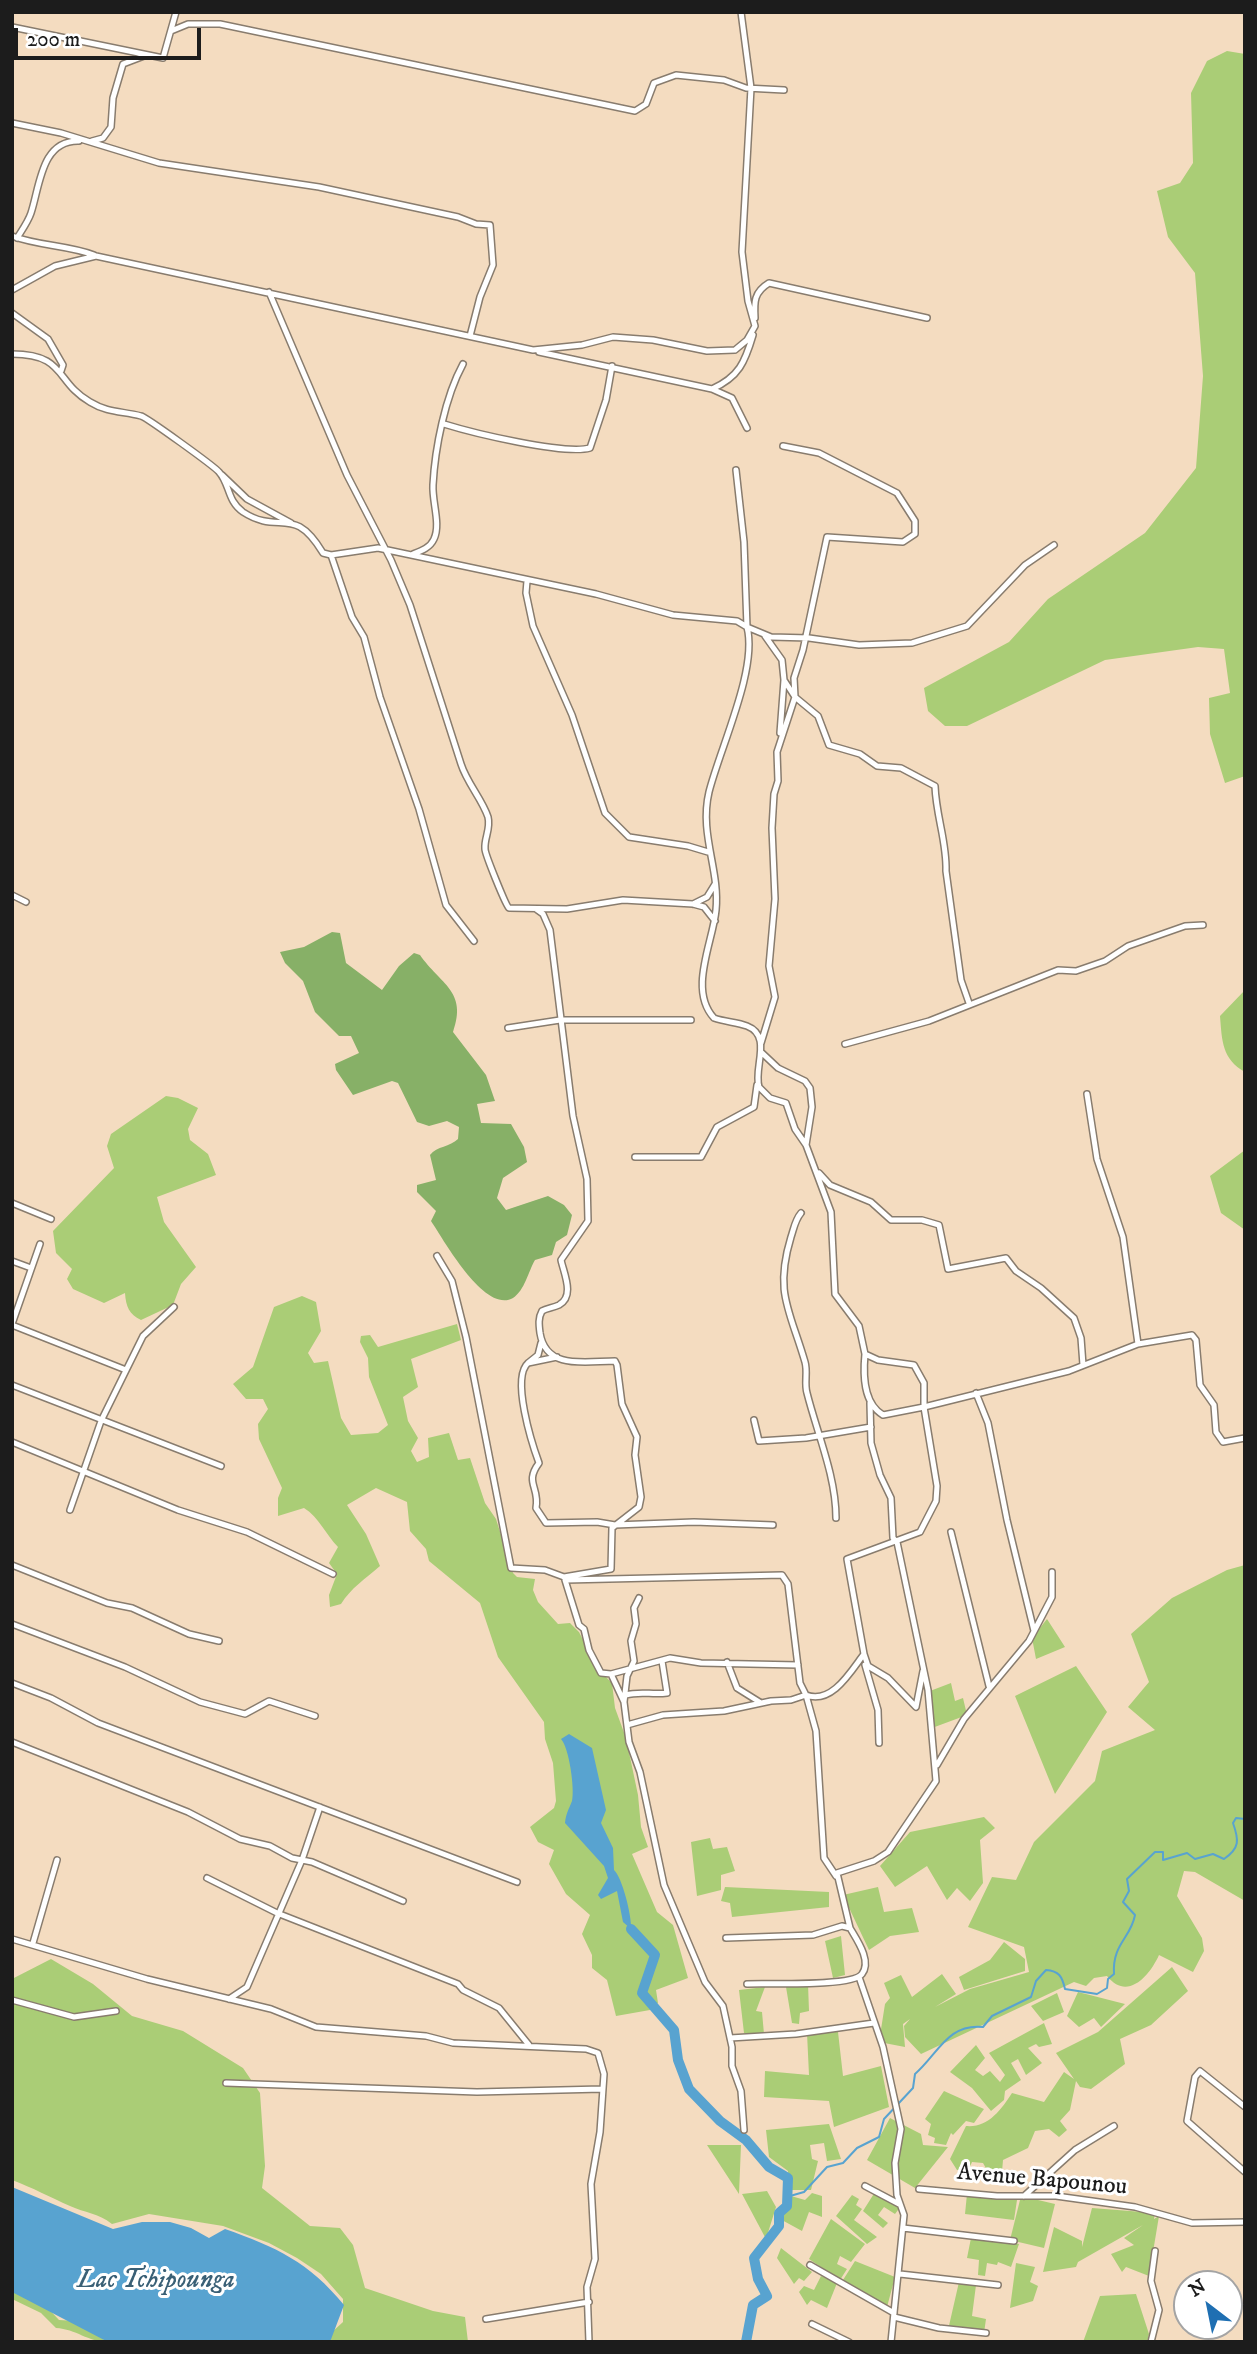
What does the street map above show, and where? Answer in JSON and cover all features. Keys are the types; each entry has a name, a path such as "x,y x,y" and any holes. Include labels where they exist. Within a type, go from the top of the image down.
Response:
{"street":[{"path":"12,27 163,58 176,12"},
{"path":"533,350 582,345 613,337 653,340 707,351 734,351 747,340 755,326 742,252 751,88 741,12"},
{"path":"172,31 188,24 220,24 635,111 646,104 654,83 676,75 724,80 751,88 784,90"},
{"path":"144,56 123,64 113,98 111,127 103,138 72,141 53,149 45,164 30,217 15,237 40,244 72,247 96,256 712,389 732,398 747,428"},
{"path":"12,123 90,141 159,163 319,187 490,225 494,265 480,297 470,336"},
{"path":"12,290 55,266 96,256"},
{"path":"712,389 728,382 742,368 755,326 754,300 760,288 769,283 927,318"},
{"path":"269,292 347,475 410,605 468,785 487,815 489,825 484,847 497,877 504,904 509,908 536,909 567,909 623,900 693,904 704,907 715,921"},
{"path":"12,313 48,340 63,365 61,371"},
{"path":"12,354 33,355 61,371 86,400 116,413 147,419 221,474 247,499 294,524"},
{"path":"410,556 422,551 435,537 432,487 435,452 444,424 451,386 463,364"},
{"path":"444,424 488,437 580,451 590,447 606,400 612,366"},
{"path":"780,739 795,697 794,678 806,638 827,537 903,542 915,534 915,521 892,490 809,449 783,446"},
{"path":"736,470 750,639 744,677 709,794 708,852 716,883 715,921 704,968 706,1006 714,1018 751,1028 761,1043"},
{"path":"221,474 227,492 240,510 261,520 302,525 310,531 323,553 331,555 379,548 596,594 686,618 737,621 763,634 772,642 782,660 784,680 772,818 775,899 769,966 775,997 761,1043 754,1107 717,1127 701,1157 635,1157"},
{"path":"763,634 859,645 899,644 957,631 967,626 994,600 1025,565 1054,545"},
{"path":"331,555 342,592 364,637 380,697 419,809 446,905 474,941"},
{"path":"527,581 526,593 533,626 548,653 572,715 605,813 629,837 688,846 708,852"},
{"path":"784,680 795,697 818,716 830,746 860,754 877,766 901,768 935,786 939,827 947,853 946,871 961,980 969,1003"},
{"path":"693,904 707,897 716,883"},
{"path":"12,895 26,902"},
{"path":"536,909 547,921 550,930 573,1116 586,1164 588,1221 561,1260 568,1288 566,1297 558,1306 540,1314 542,1342 538,1355 528,1363 522,1373 525,1418 539,1463 532,1471 531,1478 538,1495 536,1508 540,1519 546,1523 597,1522 615,1525 694,1522 773,1525"},
{"path":"845,1044 929,1021 1058,970 1076,971 1105,961 1128,946 1185,926 1203,925"},
{"path":"508,1028 560,1020 691,1020"},
{"path":"761,1052 778,1068 805,1081 810,1088 811,1107 806,1145"},
{"path":"757,1081 763,1093 786,1103 795,1129 819,1173 831,1212 835,1294 862,1332 865,1354 863,1376 870,1401 871,1427 880,1475 891,1498 894,1525 892,1534 897,1542 924,1668 937,1765 935,1785 888,1852 866,1864 841,1870 836,1876"},
{"path":"1087,1094 1097,1159 1123,1237 1138,1344"},
{"path":"819,1173 830,1185 871,1202 891,1220 922,1220 939,1225 948,1269 1006,1258 1016,1271 1041,1287 1074,1318 1081,1338 1083,1365"},
{"path":"12,1203 51,1219"},
{"path":"801,1213 783,1266 783,1286 789,1324 805,1361 806,1392 836,1497 836,1518"},
{"path":"40,1244 12,1324 126,1370"},
{"path":"437,1256 452,1281 466,1337 511,1568 545,1570 565,1578 782,1575 788,1584 800,1683 816,1731 824,1858 836,1876 850,1928 864,1954 864,1971 859,1977 825,1983 747,1984"},
{"path":"12,1261 31,1268"},
{"path":"69,1510 101,1420 143,1336 174,1307"},
{"path":"870,1401 883,1415 924,1407 1030,1382 1138,1344 1192,1335 1196,1340 1200,1385 1214,1405 1216,1432 1223,1442 1245,1438"},
{"path":"542,1342 557,1357 567,1362 615,1361 622,1404 636,1437 639,1507 615,1525 611,1533 611,1569 565,1578"},
{"path":"865,1354 878,1360 914,1365 923,1383 924,1407 937,1486 936,1501 920,1532 847,1559 867,1678 878,1710 879,1743"},
{"path":"528,1363 557,1357"},
{"path":"12,1385 221,1466"},
{"path":"976,1393 988,1423 1007,1521 1034,1631"},
{"path":"754,1420 758,1440 792,1440 871,1427"},
{"path":"12,1441 178,1510 247,1532 333,1574"},
{"path":"951,1532 989,1686"},
{"path":"12,1565 107,1602 132,1608 176,1630 219,1641"},
{"path":"937,1765 948,1744 989,1686 1034,1631 1052,1597 1052,1572"},
{"path":"565,1578 589,1650 601,1673 611,1674 670,1658 798,1665"},
{"path":"639,1598 634,1608 636,1624 631,1642 634,1661 625,1699 627,1725 664,1885 705,1982 723,2006 730,2038 732,2066 741,2091 744,2130"},
{"path":"12,1624 125,1667 200,1702 244,1714 270,1701 315,1716"},
{"path":"864,1654 868,1665 888,1678 916,1707 924,1668"},
{"path":"627,1725 663,1715 724,1711 806,1695 815,1697 839,1686 864,1654"},
{"path":"625,1699 636,1692 647,1695 667,1693 662,1661"},
{"path":"727,1662 737,1688 761,1703"},
{"path":"611,1674 625,1699"},
{"path":"12,1683 51,1698 98,1723 517,1882"},
{"path":"12,1742 188,1812 240,1839 254,1840 403,1901"},
{"path":"229,1999 247,1987 302,1860 320,1807"},
{"path":"33,1943 57,1860"},
{"path":"207,1878 277,1913 458,1984 463,1990 499,2008 529,2045"},
{"path":"726,1938 813,1935 842,1926 850,1928"},
{"path":"12,1939 33,1943 147,1979 271,2009 316,2027 426,2036 453,2043 594,2050 602,2065 602,2089 600,2132 591,2175 595,2259 587,2287 589,2342"},
{"path":"859,1977 883,2046 901,2120 895,2163 899,2204 904,2215 891,2342"},
{"path":"12,2000 74,2017 116,2011"},
{"path":"730,2038 796,2034 874,2024"},
{"path":"1245,2107 1200,2071 1195,2077 1187,2121 1245,2172"},
{"path":"226,2083 477,2092 602,2089"},
{"path":"1024,2196 1075,2150 1114,2126"},
{"path":"865,2186 899,2204"},
{"name":"Avenue Bapounou","path":"919,2189 1056,2196 1135,2207 1192,2222 1245,2222"},
{"path":"902,2228 1014,2241"},
{"path":"1152,2342 1159,2310 1151,2281 1155,2251"},
{"path":"810,2265 894,2315 939,2328 986,2333"},
{"path":"900,2274 998,2285"},
{"path":"486,2319 589,2302"},
{"path":"811,2324 849,2342"}],"green space":[{"path":"1227,51 1245,54 1245,776 1225,783 1210,734 1209,698 1230,693 1224,649 1198,647 1105,660 967,726 945,726 928,711 924,688 1009,642 1048,599 1145,533 1196,468 1203,376 1195,273 1168,237 1157,191 1180,183 1193,163 1191,93 1207,61"},
{"path":"332,932 340,933 346,963 382,990 399,966 414,953 420,955 450,989 457,1007 453,1032 486,1075 495,1101 477,1104 481,1123 511,1124 524,1147 527,1162 503,1178 497,1198 506,1210 548,1196 564,1205 572,1215 567,1235 556,1242 552,1255 535,1260 523,1286 513,1298 502,1300 490,1296 478,1286 431,1221 436,1211 417,1192 417,1185 436,1180 430,1155 458,1139 459,1127 447,1121 429,1126 417,1122 398,1083 392,1081 353,1095 336,1070 335,1064 359,1053 351,1036 339,1036 315,1012 303,981 285,963 280,952 304,947"},
{"path":"1245,990 1245,1072 1237,1067 1228,1055 1220,1016"},
{"path":"166,1096 178,1098 198,1108 188,1129 190,1140 208,1154 216,1175 157,1197 164,1222 196,1267 181,1284 173,1305 141,1320 129,1310 125,1293 104,1303 73,1289 67,1279 72,1269 56,1253 53,1231 114,1168 107,1146 111,1134"},
{"path":"1245,1150 1245,1230 1221,1213 1210,1176"},
{"path":"302,1296 316,1302 321,1331 308,1353 314,1363 328,1361 341,1418 351,1435 378,1433 388,1425 369,1377 368,1358 360,1342 361,1336 370,1335 378,1347 457,1324 461,1340 411,1359 418,1387 403,1397 408,1421 418,1438 411,1451 417,1462 429,1457 428,1438 449,1433 458,1460 470,1458 485,1503 496,1519 513,1573 517,1577 535,1579 533,1590 538,1602 558,1624 570,1623 579,1632 597,1668 612,1683 615,1708 626,1738 638,1795 641,1827 648,1847 632,1854 657,1912 673,1925 688,1978 656,1990 658,2003 650,2010 616,2016 607,1980 592,1968 592,1955 582,1934 590,1915 566,1894 549,1864 554,1850 538,1842 530,1827 554,1808 556,1801 553,1763 545,1739 544,1722 498,1657 480,1603 429,1561 426,1549 410,1531 407,1502 376,1488 347,1505 366,1534 380,1566 354,1588 341,1604 330,1607 329,1595 337,1574 329,1563 338,1547 314,1516 304,1508 278,1516 278,1498 282,1488 259,1439 258,1424 268,1409 263,1399 246,1399 233,1384 253,1367 274,1307"},
{"path":"1245,1565 1245,1901 1195,1872 1184,1871 1177,1896 1202,1938 1204,1951 1193,1972 1159,1955 1143,1978 1130,1986 1115,1983 1107,1976 1094,1978 1086,1986 1074,1982 921,2054 905,2037 904,2026 910,2019 903,2024 905,2047 879,2042 885,2004 890,1998 884,1983 901,1975 912,1997 942,1974 956,1994 935,2007 970,1989 1029,1972 1024,1947 968,1927 992,1877 1016,1880 1034,1842 1095,1781 1102,1751 1155,1730 1128,1707 1149,1682 1131,1634 1172,1598 1227,1570"},
{"path":"1047,1619 1065,1647 1036,1659 1032,1638"},
{"path":"1076,1666 1107,1712 1055,1794 1015,1696"},
{"path":"951,1683 955,1701 963,1698 967,1715 932,1728 930,1691"},
{"path":"984,1817 995,1828 980,1840 983,1883 970,1901 957,1888 947,1900 927,1866 895,1887 880,1866 910,1832"},
{"path":"710,1838 713,1849 727,1847 735,1871 721,1875 721,1890 697,1896 691,1842"},
{"path":"725,1887 829,1892 829,1907 732,1917 730,1903 721,1901"},
{"path":"878,1887 884,1912 912,1908 919,1932 890,1936 869,1950 843,1895"},
{"path":"841,1936 845,1975 833,1978 825,1941"},
{"path":"1004,1942 1025,1959 1025,1971 964,1990 959,1977 990,1960"},
{"path":"51,1959 93,1984 132,2016 183,2031 243,2068 260,2093 265,2166 262,2188 310,2226 340,2228 353,2245 365,2288 433,2311 465,2317 468,2342 331,2342 331,2333 343,2322 343,2299 321,2274 269,2243 223,2226 149,2214 112,2224 12,2180 12,1979"},
{"path":"1172,1967 1188,1991 1151,2025 1120,2039 1125,2064 1091,2089 1080,2087 1076,2081 1070,2110 1060,2121 1067,2130 1059,2137 1049,2129 1035,2131 1028,2148 1003,2160 1002,2172 987,2170 983,2163 972,2162 969,2169 957,2170 950,2159 966,2126 987,2121 1012,2093 1044,2102 1064,2072 1074,2079 1056,2053 1098,2032"},
{"path":"808,1984 809,2011 800,2013 799,2024 792,2023 786,1987"},
{"path":"765,1987 756,2011 762,2012 764,2034 744,2033 739,1990"},
{"path":"1078,1992 1125,2004 1101,2027 1094,2018 1079,2027 1067,2016"},
{"path":"1057,1993 1064,2012 1043,2021 1031,2006"},
{"path":"1044,2023 1052,2044 1039,2047 1036,2044 1028,2048 1042,2063 1026,2075 1018,2059 1011,2063 1021,2080 1005,2091 1004,2100 991,2111 972,2088 950,2072 976,2045 985,2058 975,2070 983,2076 990,2071 1000,2082 1005,2075 989,2053"},
{"path":"838,2032 843,2076 881,2066 889,2107 834,2127 829,2101 764,2097 765,2071 809,2075 807,2033"},
{"path":"944,2091 984,2109 974,2123 966,2121 953,2135 951,2133 946,2145 934,2143 935,2138 928,2135 931,2124 925,2119"},
{"path":"890,2118 921,2134 923,2145 948,2147 915,2188 867,2160"},
{"path":"829,2124 841,2159 827,2161 824,2143 810,2145 812,2159 818,2161 811,2190 789,2190 788,2171 769,2157 766,2130"},
{"path":"707,2145 741,2145 739,2194"},
{"path":"767,2191 776,2207 766,2239 742,2194"},
{"path":"875,2192 901,2206 895,2214 884,2207 878,2215 888,2223 883,2228 863,2211"},
{"path":"812,2193 822,2196 822,2217 809,2212 802,2231 780,2219 791,2196 805,2200"},
{"path":"967,2194 1017,2200 1014,2220 965,2214"},
{"path":"852,2195 859,2199 856,2205 862,2209 854,2220 877,2237 867,2244 836,2216"},
{"path":"1021,2196 1055,2204 1044,2248 1010,2240"},
{"path":"1092,2208 1155,2213 1154,2219 1159,2216 1149,2276 1126,2267 1122,2272 1111,2254 1134,2245 1124,2238 1143,2225 1078,2262 1076,2267 1043,2272 1054,2227 1082,2241 1082,2247"},
{"path":"831,2219 865,2244 851,2262 840,2256 837,2264 847,2269 840,2280 809,2259"},
{"path":"971,2238 1019,2244 1011,2267 998,2262 997,2265 987,2263 985,2276 978,2275 979,2260 967,2258"},
{"path":"781,2248 812,2272 804,2281 799,2278 794,2284 777,2258"},
{"path":"855,2261 895,2277 887,2307 843,2280"},
{"path":"1016,2263 1035,2267 1030,2282 1038,2286 1033,2301 1010,2308"},
{"path":"821,2276 837,2283 827,2308 811,2300 807,2305 799,2292 804,2286 814,2290"},
{"path":"959,2282 976,2285 972,2316 986,2319 984,2333 948,2330"},
{"path":"12,2284 45,2305 59,2320 76,2321 108,2342 56,2328 41,2313 12,2299"},
{"path":"1136,2294 1149,2334 1147,2342 1083,2342 1100,2296"}],"water":[{"path":"569,1734 592,1748 606,1810 601,1823 613,1848 614,1870 626,1897 631,1929 623,1922 617,1891 601,1899 598,1895 608,1878 604,1866 565,1823 573,1787 569,1759 561,1739"},
{"name":"Lac Tchipounga","path":"12,2187 113,2229 142,2222 170,2222 191,2228 209,2238 225,2229 260,2242 304,2267 344,2305 330,2342 108,2342 12,2292"}],"waterway":[{"path":"790,2196 804,2192 827,2167 843,2163 857,2148 879,2137 884,2119 913,2088 915,2074 944,2042 961,2030 983,2027 992,2016 1031,1997 1036,1981 1046,1970 1059,1975 1065,1989 1097,1994 1107,1988 1108,1979 1114,1974 1116,1955 1135,1915 1123,1902 1129,1891 1127,1879 1155,1852 1163,1852 1163,1860 1187,1853 1195,1859 1213,1854 1224,1859 1237,1843 1233,1823 1236,1818 1245,1819"},
{"path":"631,1929 655,1955 642,1993 674,2030 678,2060 689,2089 720,2121 746,2140 769,2167 788,2178 787,2206 779,2213 779,2226 754,2258 758,2279 767,2296 753,2305 746,2342"}]}
